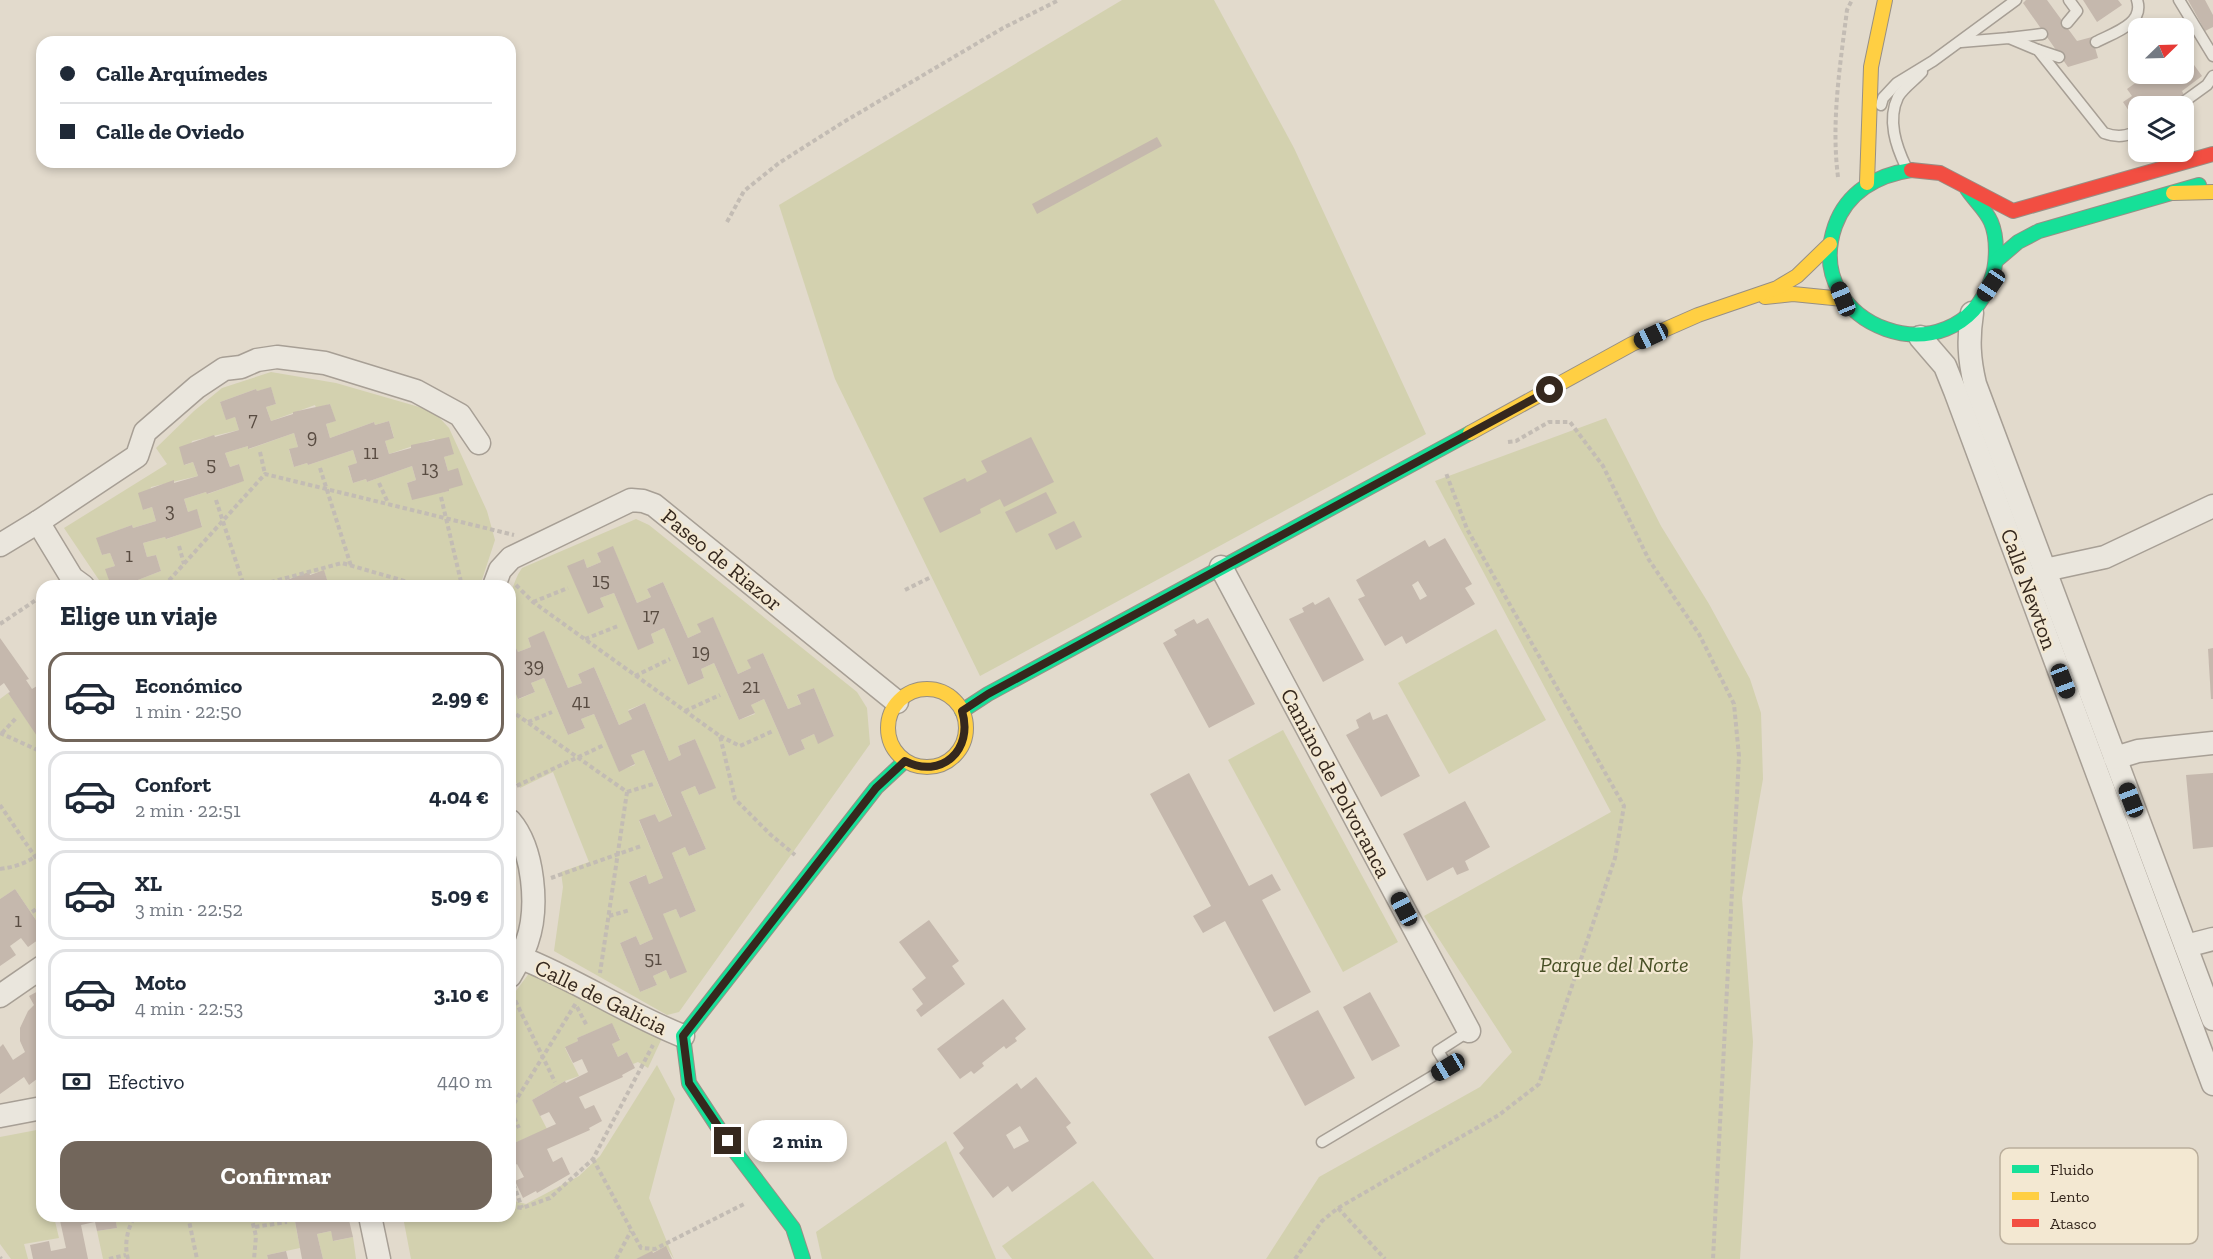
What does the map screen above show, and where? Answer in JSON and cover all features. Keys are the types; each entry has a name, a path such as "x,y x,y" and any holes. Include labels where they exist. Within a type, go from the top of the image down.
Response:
{"main road":[{"path":"1867,183 1870,158 1870,77 1885,0"},
{"path":"1967,189 1991,224 1997,260 1991,285 1972,313 1941,333 1920,337 1899,336 1869,325 1843,299 1831,271 1830,244 1843,208 1867,183 1908,170 1936,172 2013,211 2213,154"},
{"path":"1997,260 2018,242 2038,231 2213,182"},
{"path":"2173,193 2213,192"},
{"path":"1755,298 1786,284 1830,244"},
{"path":"962,711 988,694 1550,390 1580,370 1668,328 1720,307 1755,298 1793,294 1843,299"},
{"path":"934,689 954,699 962,711 965,721 964,740 954,756 945,763 932,767 919,766 905,761 891,745 887,728 890,715 897,702 910,692 934,689"},
{"path":"803,1259 793,1228 766,1194 689,1083 673,1032 813,869 876,788 905,761"}],"street":[{"name":"Calle Newton","path":"1972,313 1968,337 1975,384 2213,1019"},
{"name":"Calle Newton","path":"1920,337 1945,366 1955,391 2213,1084"},
{"path":"0,545 137,456 145,432 197,387 224,369 241,367 257,360 277,357 325,363 416,391 460,415 479,443"},
{"name":"Paseo de Riazor","path":"497,578 511,558 631,500 643,501 654,505 897,702"},
{"path":"2045,570 2105,557 2213,506"},
{"path":"38,522 75,580"},
{"name":"Camino de Polvoranca","path":"1221,567 1469,1031"},
{"path":"2115,758 2138,751 2213,743"},
{"path":"516,831 523,842 534,899 527,941 516,965"},
{"path":"2186,946 2213,939"},
{"name":"Calle de Galicia","path":"516,967 586,994 673,1032"},
{"path":"0,996 36,971"},
{"path":"0,1116 36,1109"},
{"path":"371,1222 379,1259"}],"lane":[{"path":"1870,158 1883,98 1897,83 1960,42 2016,0"},
{"path":"2067,23 2077,11 2069,0"},
{"path":"2096,42 2135,21 2139,13 2137,0"},
{"path":"2180,0 2213,56"},
{"path":"1960,42 2042,33"},
{"path":"2009,38 2059,57"},
{"path":"2038,50 2104,133 2123,137 2128,135"},
{"path":"1908,170 1898,149 1892,125 1899,97 1932,61"},
{"path":"2192,96 2207,85 2213,76"},
{"path":"1322,1142 1448,1067 1438,1050 1469,1031"}],"path":[{"path":"727,222 744,191 779,163 842,123 1004,28 1059,0"},
{"path":"1843,208 1835,155 1835,121 1847,10 1852,0"},
{"path":"1499,443 1516,441 1549,422 1570,422 1603,466 1648,560 1698,634 1734,704 1738,756 1713,1259"},
{"path":"1295,1259 1322,1221 1338,1208 1499,1115 1539,1084 1615,858 1624,806 1467,529 1437,450"},
{"path":"260,452 265,474"},
{"path":"320,468 351,566"},
{"path":"265,474 515,535"},
{"path":"169,580 265,474"},
{"path":"379,483 388,504"},
{"path":"441,497 461,580"},
{"path":"216,500 242,580"},
{"path":"179,546 184,564"},
{"path":"278,580 342,563 401,580"},
{"path":"905,590 931,577"},
{"path":"533,602 568,588"},
{"path":"516,591 720,736 740,746 773,731"},
{"path":"0,624 36,600"},
{"path":"584,639 618,626"},
{"path":"635,676 670,659"},
{"path":"685,711 720,695"},
{"path":"527,722 552,712"},
{"path":"516,714 627,792"},
{"path":"17,717 1,733 36,749"},
{"path":"720,736 735,799 771,835 813,869"},
{"path":"516,786 604,745"},
{"path":"627,792 653,784"},
{"path":"516,1101 586,994 609,916 627,792"},
{"path":"0,805 36,857 15,867 0,869"},
{"path":"532,885 640,846"},
{"path":"32,912 36,909"},
{"path":"609,916 630,910"},
{"path":"586,994 587,1026"},
{"path":"516,1003 555,1082"},
{"path":"516,1207 522,1208 550,1198 593,1159 673,1032"},
{"path":"516,1122 519,1128"},
{"path":"593,1159 641,1248 655,1249 766,1194"},
{"path":"516,1191 522,1208"},
{"path":"1338,1208 1385,1259"},
{"path":"109,1259 127,1257 125,1246 132,1222"},
{"path":"189,1222 197,1259"},
{"path":"253,1222 254,1259"},
{"path":"255,1227 282,1222"},
{"path":"616,1259 631,1230"}],"green space":[{"path":"1122,0 1214,0 1294,148 1426,434 980,676 835,379 779,205"},
{"path":"271,372 336,383 433,411 449,428 487,511 495,540 482,580 327,580 324,571 286,580 138,580 161,571 156,555 147,557 143,543 165,537 167,539 202,526 197,510 188,512 184,499 206,492 208,494 243,481 239,464 230,467 225,453 248,446 249,449 294,433 298,447 289,450 294,467 307,463 308,465 353,450 357,463 348,467 353,483 366,479 367,482 412,466 416,480 407,483 412,499 449,491 448,471 444,457 453,454 434,439 389,454 385,441 394,437 389,421 375,425 374,422 330,438 326,424 335,421 330,404 316,408 315,405 271,421 266,407 276,404 271,388 257,391 256,389 220,402 226,419 235,417 239,430 192,441 185,465 193,462 198,476 151,487 143,510 152,507 156,521 133,528 132,525 97,538 102,555 110,553 115,566 106,569 109,580 99,580 64,528 167,464 156,448 194,411 222,388"},
{"name":"Parque del Norte","path":"1606,418 1661,526 1709,604 1750,679 1761,713 1763,779 1742,898 1753,1042 1740,1259 1266,1259 1319,1177 1480,1087 1512,1052 1424,916 1611,812 1435,481"},
{"path":"636,519 649,525 857,692 867,708 870,744 679,1012 667,1015 554,951 563,887 561,872 589,862 553,772 520,788 516,782 516,692 519,699 535,692 531,683 544,678 568,735 585,728 581,719 594,714 619,771 635,765 631,755 644,750 672,817 659,822 655,814 639,821 663,878 649,884 645,875 629,882 653,939 640,945 636,936 620,943 640,992 657,985 653,976 666,970 670,979 663,914 676,909 680,918 696,911 672,853 685,847 689,856 706,849 681,792 695,786 699,795 715,788 695,739 678,746 681,755 669,761 645,703 628,710 632,719 619,725 594,667 578,674 582,683 568,688 544,632 528,638 531,647 518,652 516,648 517,577 522,568","holes":["613,547 637,603 651,597 647,589 663,582 688,638 701,632 698,624 713,618 738,674 751,668 748,660 763,653 788,709 801,704 797,696 814,688 834,736 818,743 814,734 801,740 805,749 789,756 764,699 751,705 755,714 739,720 714,663 701,669 704,678 688,685 664,628 651,634 654,643 638,649 614,593 600,598 604,607 588,614 584,559 587,568 601,562 597,553"]},
{"path":"1496,629 1546,720 1449,774 1398,683"},
{"path":"8,693 36,734 36,920 15,889 0,899 0,699"},
{"path":"1283,730 1398,942 1343,972 1228,760"},
{"path":"530,972 663,1036 648,1068 638,1062 633,1064 627,1052 618,1057 612,1044 620,1039 612,1024 577,1038 578,1041 565,1048 579,1076 565,1081 532,1100 547,1129 516,1142 516,991"},
{"path":"657,1065 675,1099 649,1198 674,1259 666,1247 636,1259 411,1259 404,1222 516,1222 516,1202 526,1204 579,1176 600,1156"},
{"path":"36,1130 36,1222 55,1222 59,1238 24,1244 28,1259 11,1259 0,1244 0,1137"},
{"path":"946,1141 996,1259 822,1259 816,1232"},
{"path":"1093,1181 1154,1259 1012,1259 1002,1246"},
{"path":"116,1222 295,1222 300,1248 267,1255 268,1259 103,1259 97,1231 117,1228"},
{"path":"331,1231 334,1241 353,1237 356,1259 323,1259 317,1234"}],"building":[{"path":"2026,0 2047,0 2077,41 2092,37 2098,58 2068,67 2023,3"},
{"path":"2083,0 2118,0 2122,5 2097,22"},
{"path":"2188,0 2205,0 2213,15 2213,27 2205,31"},
{"path":"2194,65 2202,76 2194,82"},
{"path":"2134,84 2191,84 2182,91 2183,96 2132,96 2127,89"},
{"path":"2128,99 2128,110 2123,102"},
{"path":"1157,137 1162,146 1037,214 1032,204"},
{"path":"271,387 276,404 266,407 271,421 293,414 293,412 330,404 336,421 326,424 330,438 374,422 375,425 389,421 394,438 385,441 389,454 411,448 411,445 449,437 454,454 444,457 448,471 458,468 463,485 449,489 449,491 412,500 407,483 416,480 412,466 367,482 366,479 353,483 348,466 357,463 353,450 308,465 307,463 294,467 289,449 298,447 294,433 248,449 248,446 225,453 230,467 239,464 244,481 207,494 206,492 184,499 188,512 197,509 202,527 166,539 165,537 143,543 147,557 156,555 161,571 138,580 109,580 105,569 115,566 110,553 102,555 96,538 132,525 133,528 156,521 152,507 143,510 138,493 174,480 174,483 198,476 193,462 184,465 179,447 214,435 215,437 239,430 235,417 226,420 220,402 256,389 257,391"},
{"path":"1031,437 1054,482 1004,507 1000,499 980,509 981,513 940,533 923,498 965,478 967,482 987,472 981,461"},
{"path":"1046,492 1057,513 1016,533 1005,512"},
{"path":"1074,521 1082,537 1056,550 1048,534"},
{"path":"1445,538 1472,584 1465,588 1475,604 1406,644 1402,636 1385,646 1358,599 1365,596 1356,580 1425,540 1429,547","holes":["1418,581 1427,596 1420,600 1412,585"]},
{"path":"613,546 637,603 651,597 647,589 663,582 688,638 701,632 697,624 713,617 738,674 751,668 747,660 763,653 788,709 801,704 797,695 814,688 834,736 818,744 814,734 801,740 805,749 789,756 764,699 751,705 755,713 739,720 714,663 701,669 704,678 688,685 664,628 651,634 654,643 638,650 614,593 600,598 604,607 588,614 567,566 584,559 587,568 601,562 597,553"},
{"path":"324,570 327,580 287,580 309,572 310,575"},
{"path":"1329,597 1364,660 1323,682 1289,619 1304,612 1302,608 1313,602 1315,605"},
{"path":"1208,618 1255,704 1209,728 1163,643 1177,635 1174,630 1194,619 1197,624"},
{"path":"544,631 568,688 582,683 578,674 594,667 619,725 632,719 628,711 645,703 669,761 681,755 678,746 695,739 716,788 699,795 695,786 681,792 706,849 689,856 685,847 672,853 696,911 680,918 676,909 663,914 687,972 670,979 666,970 653,976 657,985 640,992 620,943 636,936 640,945 653,939 629,882 646,875 649,884 663,878 639,820 655,814 659,822 672,816 644,750 631,755 635,764 619,772 594,714 581,719 585,728 568,735 544,678 531,683 535,692 518,699 516,694 516,648 518,652 531,647 528,638"},
{"path":"0,638 29,679 26,680 32,689 36,687 36,735 8,693 10,692 4,683 0,686"},
{"path":"2213,648 2213,699 2211,699 2208,649"},
{"path":"1370,712 1373,720 1387,714 1420,776 1381,797 1346,735 1359,728 1356,720"},
{"path":"1189,773 1249,886 1272,874 1281,890 1262,900 1311,992 1274,1012 1225,921 1203,933 1193,916 1211,906 1150,794"},
{"path":"2213,773 2213,847 2193,849 2186,775"},
{"path":"1465,801 1490,847 1465,861 1469,870 1457,875 1453,867 1427,881 1403,834"},
{"path":"15,889 36,920 36,941 28,947 21,938 10,946 16,955 0,966 0,899"},
{"path":"929,920 959,961 952,966 965,984 921,1017 916,1010 923,1004 912,989 926,978 899,942"},
{"path":"36,992 36,1080 29,1085 24,1077 0,1094 0,1047 3,1044 13,1060 25,1052 20,1041 20,1028 28,1011 34,1005 29,996"},
{"path":"1370,992 1400,1046 1372,1061 1343,1007"},
{"path":"1003,999 1026,1029 1015,1038 1017,1041 1006,1049 1004,1046 982,1063 984,1066 974,1074 971,1071 960,1079 937,1049"},
{"path":"1318,1010 1355,1078 1305,1106 1268,1037"},
{"path":"612,1023 620,1040 612,1044 618,1057 627,1052 635,1068 622,1075 623,1077 579,1097 585,1109 594,1105 602,1121 589,1128 590,1130 547,1149 553,1162 562,1157 570,1174 537,1193 536,1191 523,1198 516,1183 516,1181 524,1177 516,1165 516,1142 556,1124 549,1112 540,1116 532,1100 565,1081 566,1083 588,1072 582,1059 573,1063 565,1047 578,1041 577,1038"},
{"path":"1036,1077 1071,1123 1066,1127 1077,1143 1012,1192 1008,1186 993,1198 959,1153 964,1148 953,1133 1017,1083 1021,1089","holes":["1020,1126 1029,1141 1014,1149 1006,1135"]},
{"path":"60,1222 95,1222 81,1225 88,1259 33,1259 30,1245 49,1241 51,1251 66,1248"},
{"path":"95,1222 116,1222 117,1228 97,1231"},
{"path":"295,1222 349,1222 353,1237 333,1241 331,1231 317,1234 323,1259 302,1259"},
{"path":"666,1246 672,1259 636,1259 652,1251 653,1253"},
{"path":"286,1251 288,1259 268,1259 267,1255"}],"traffic: fast":[{"path":"1911,170 1886,176 1865,187 1847,204 1835,226 1830,262 1839,291 1859,314 1886,329 1916,334 1946,329 1972,311 1991,280 1996,251 1993,228 1986,213 1967,189"},
{"path":"1997,260 2018,242 2039,231 2199,185"},
{"path":"962,711 988,694 1470,433"},
{"path":"803,1259 793,1228 727,1141 689,1083 683,1036 876,788 905,761"}],"traffic: slow":[{"path":"1867,183 1871,67 1885,0"},
{"path":"2173,193 2213,192"},
{"path":"1470,433 1632,344 1698,315 1777,288 1797,276 1830,244"},
{"path":"1765,297 1793,294 1843,299"},
{"path":"927,689 942,692 955,700 963,713 966,728 963,743 955,756 942,764 927,767 912,764 899,756 891,743 888,728 891,713 899,700 912,692 927,689"}],"traffic: jam":[{"path":"1911,170 1940,173 2013,211 2213,154"}],"route":[{"path":"728,1141 689,1083 683,1036 876,788 905,761 912,765 932,767 945,763 954,756 964,740 966,730 962,711 988,694 1550,390"}]}
